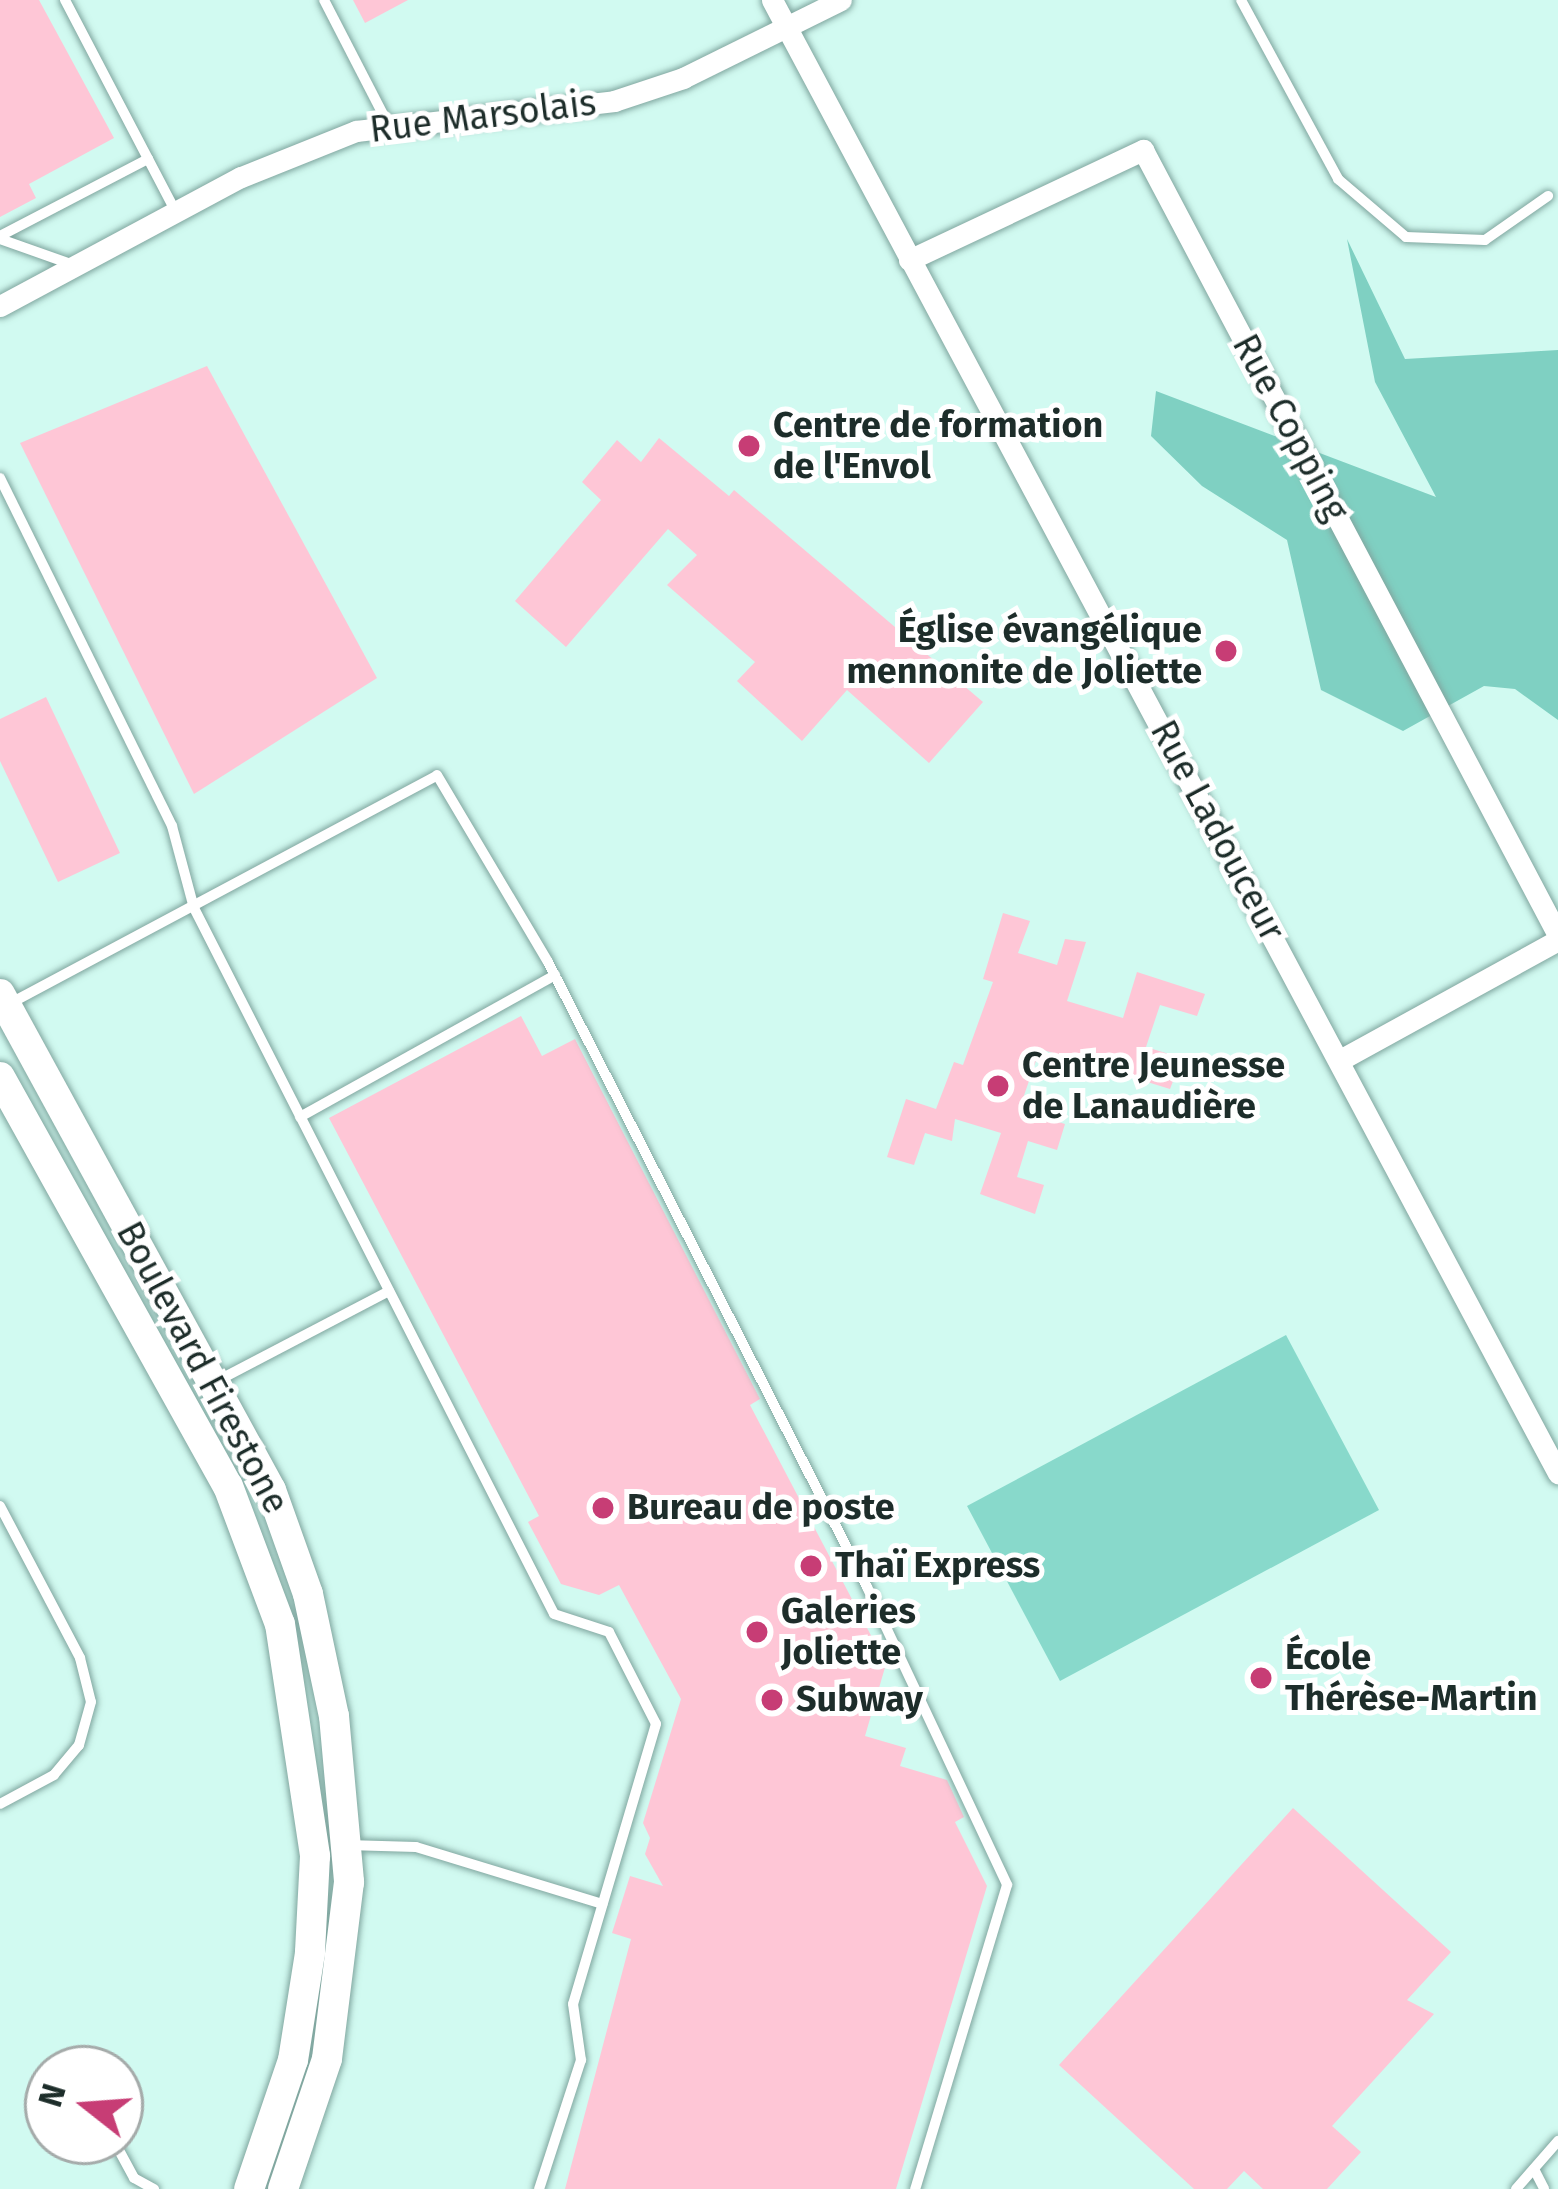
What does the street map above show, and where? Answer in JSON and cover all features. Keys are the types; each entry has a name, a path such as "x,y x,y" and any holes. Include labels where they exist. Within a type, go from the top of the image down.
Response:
{"main road":[{"name":"Boulevard Firestone","path":"2,1002 271,1490 308,1594 334,1716 347,1845 327,2059 283,2189"},
{"name":"Boulevard Firestone","path":"0,1077 228,1486 280,1624 314,1846 310,1953 293,2060 249,2189"}],"street":[{"name":"Rue Ladouceur","path":"772,0 1558,1473"},
{"name":"Rue Marsolais","path":"0,306 260,169 389,126 614,101 683,78 842,0"},
{"name":"Rue Copping","path":"909,260 1143,150 1558,937"},
{"path":"1340,1060 1558,937"}],"lane":[{"path":"65,0 176,212"},
{"path":"324,0 389,126"},
{"path":"1241,0 1338,178 1406,237 1485,240 1548,196"},
{"path":"0,237 148,159"},
{"path":"0,237 76,266"},
{"path":"0,478 172,826 194,908 554,1614 609,1632 656,1724 573,2003 581,2060 538,2189"},
{"path":"0,512 13,505"},
{"path":"2,1002 194,908 437,775 555,975 867,1587 1007,1885 915,2189"},
{"path":"301,1117 555,975"},
{"path":"214,1382 389,1291"},
{"path":"0,1506 80,1658 92,1702 79,1745 54,1775 0,1804"},
{"path":"314,1846 416,1847 602,1904"},
{"path":"1516,2189 1558,2141"},
{"path":"127,2165 134,2178 154,2189"},
{"path":"1534,2169 1544,2189"}],"green space":[{"path":"1347,239 1405,359 1558,350 1558,720 1515,689 1484,686 1403,731 1321,690 1287,540 1202,486 1151,436 1156,391 1436,497 1375,382"},
{"path":"1286,1335 1379,1510 1060,1681 967,1506"}],"building":[{"path":"0,0 39,0 114,138 29,184 36,198 0,217"},
{"path":"353,0 408,0 365,23"},
{"path":"207,366 377,678 194,794 20,443"},
{"path":"659,438 729,496 734,490 983,702 929,763 847,690 802,741 737,681 755,662 667,585 697,555 668,529 566,647 515,601 601,500 582,482 617,440 641,462"},
{"path":"46,697 120,853 58,882 0,761 0,719"},
{"path":"1003,913 1030,921 1018,953 1057,965 1065,939 1086,942 1067,1001 1123,1018 1137,972 1205,994 1197,1016 1160,1005 1146,1047 1182,1058 1170,1089 1040,1049 1019,1110 1065,1124 1057,1150 1028,1141 1017,1177 1044,1185 1035,1214 980,1194 1001,1133 955,1119 952,1141 925,1133 914,1165 887,1157 906,1099 936,1109 954,1062 963,1065 993,982 983,979"},
{"name":"Galeries Joliette","path":"521,1016 542,1056 575,1039 760,1399 750,1405 886,1664 865,1736 906,1748 900,1766 947,1780 964,1817 955,1822 987,1886 896,2189 565,2189 631,1939 612,1933 630,1876 663,1886 645,1854 650,1838 643,1823 681,1699 619,1585 599,1595 561,1584 528,1522 539,1516 329,1118"},
{"path":"1293,1808 1451,1952 1407,2000 1434,2014 1332,2126 1361,2152 1327,2189 1263,2189 1244,2171 1227,2189 1194,2189 1059,2065"}],"place":[{"name":"Centre de formation de l'Envol","path":"749,446"},
{"name":"Église évangélique mennonite de Joliette","path":"1226,651"},
{"name":"Centre Jeunesse de Lanaudière","path":"998,1086"},
{"name":"Bureau de poste","path":"603,1508"},
{"name":"Thaï Express","path":"811,1566"},
{"name":"Galeries Joliette","path":"757,1632"},
{"name":"École Thérèse-Martin","path":"1261,1678"},
{"name":"Subway","path":"772,1700"}]}
